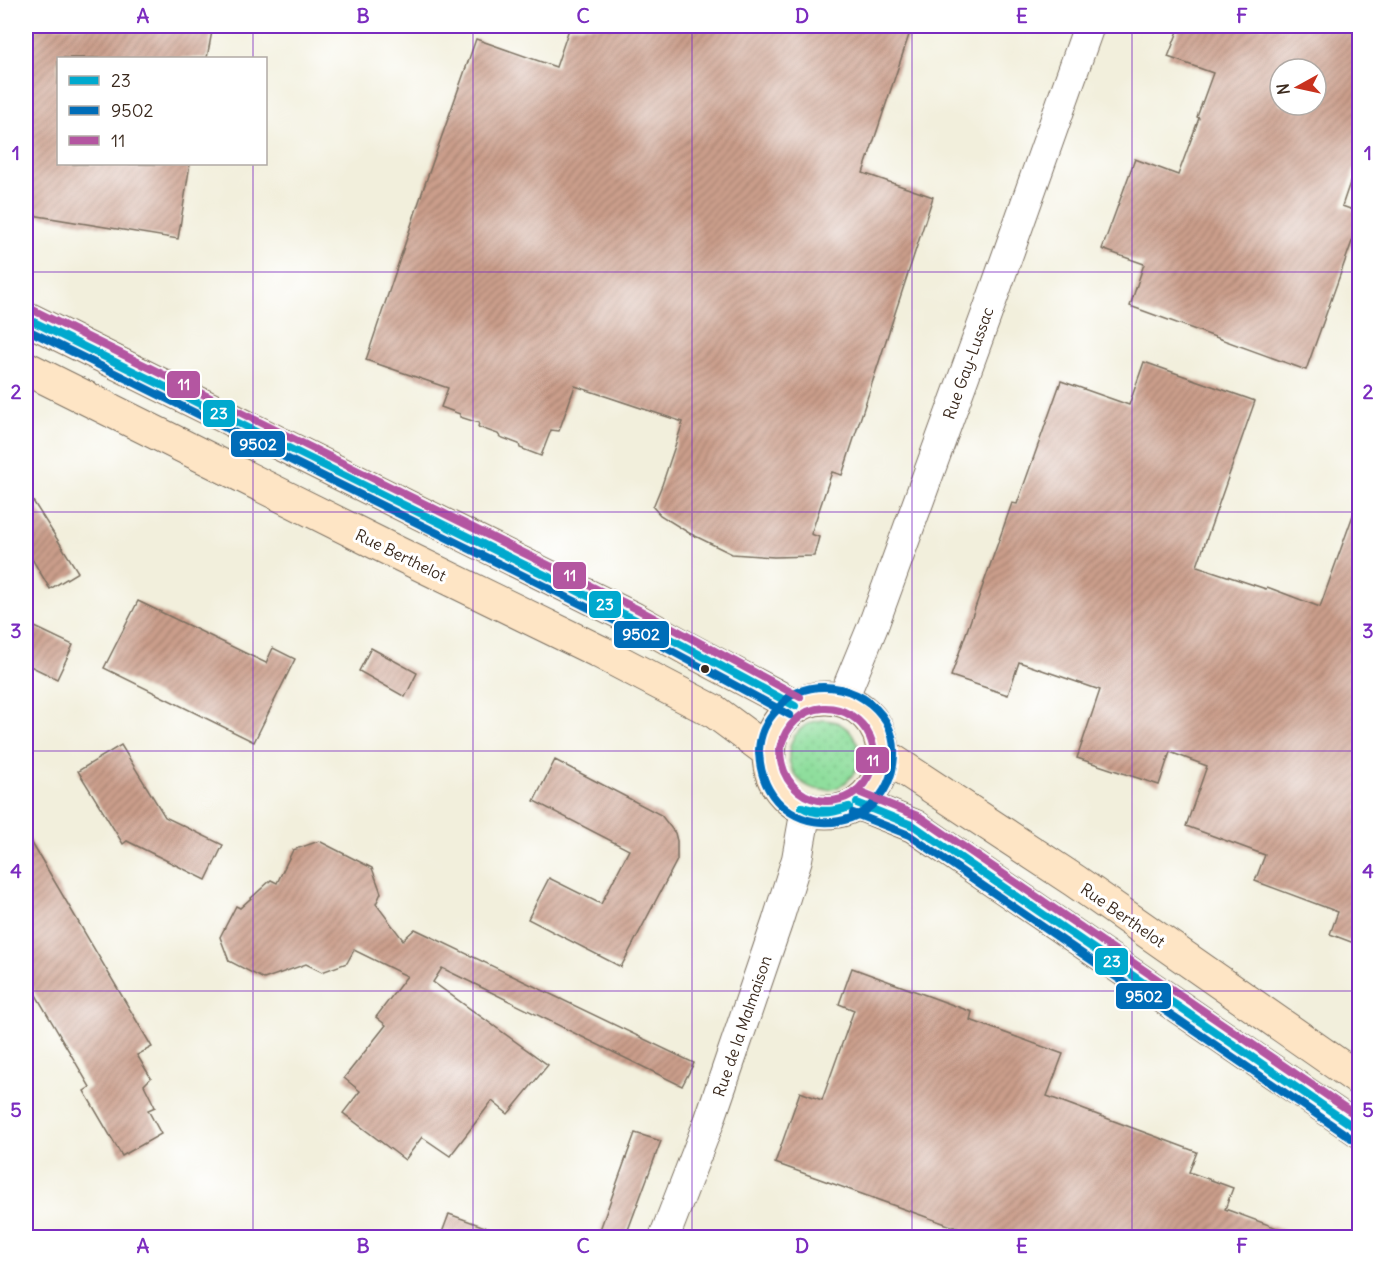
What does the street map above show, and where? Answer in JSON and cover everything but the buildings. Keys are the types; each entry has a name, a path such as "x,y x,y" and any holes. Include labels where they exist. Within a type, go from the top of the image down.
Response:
{"main road":[{"path":"26,318 634,619 795,706"},
{"name":"Rue Berthelot","path":"26,368 600,652 715,712 769,752"},
{"path":"828,697 843,699 868,714 877,727 884,755 882,769 877,783 857,803 843,810 828,812 806,809 786,795 776,783 770,768 771,736 778,722 801,702 828,697"},
{"name":"Rue Berthelot","path":"884,755 1084,888 1359,1080"},
{"path":"857,803 914,826 1359,1131"}],"street":[{"name":"Rue Gay-Lussac","path":"843,699 877,615 1089,26"},
{"name":"Rue de la Malmaison","path":"664,1238 709,1122 777,923 797,859 806,809"}],"green space":[{"path":"831,720 844,726 853,735 857,741 859,755 857,769 849,780 838,788 817,790 799,780 791,769 789,748 799,730 810,722"}],"transit line":[{"name":"11","path":"31,309 639,610 800,697"},
{"name":"23","path":"26,318 634,619 795,706"},
{"name":"9502","path":"26,329 629,628 790,715"},
{"name":"9502","path":"759,750 762,734 767,724 786,700 798,692 832,687 863,698 876,709 886,722 892,738 894,756 887,785 871,805 850,818 826,822 802,818 781,805 766,783 759,752"},
{"name":"11","path":"780,748 790,726 796,720 809,711 823,708 851,715 870,737 874,751 872,767 864,783 851,794 837,800 821,800 806,796 793,786 784,770 780,750"},
{"name":"11","path":"861,793 920,817 1360,1118"},
{"name":"23","path":"857,803 914,826 1360,1131"},
{"name":"23","path":"802,807 825,811 849,807"},
{"name":"23","path":"802,807 813,812 825,813 849,807"},
{"name":"9502","path":"853,813 909,835 1354,1140"}]}
